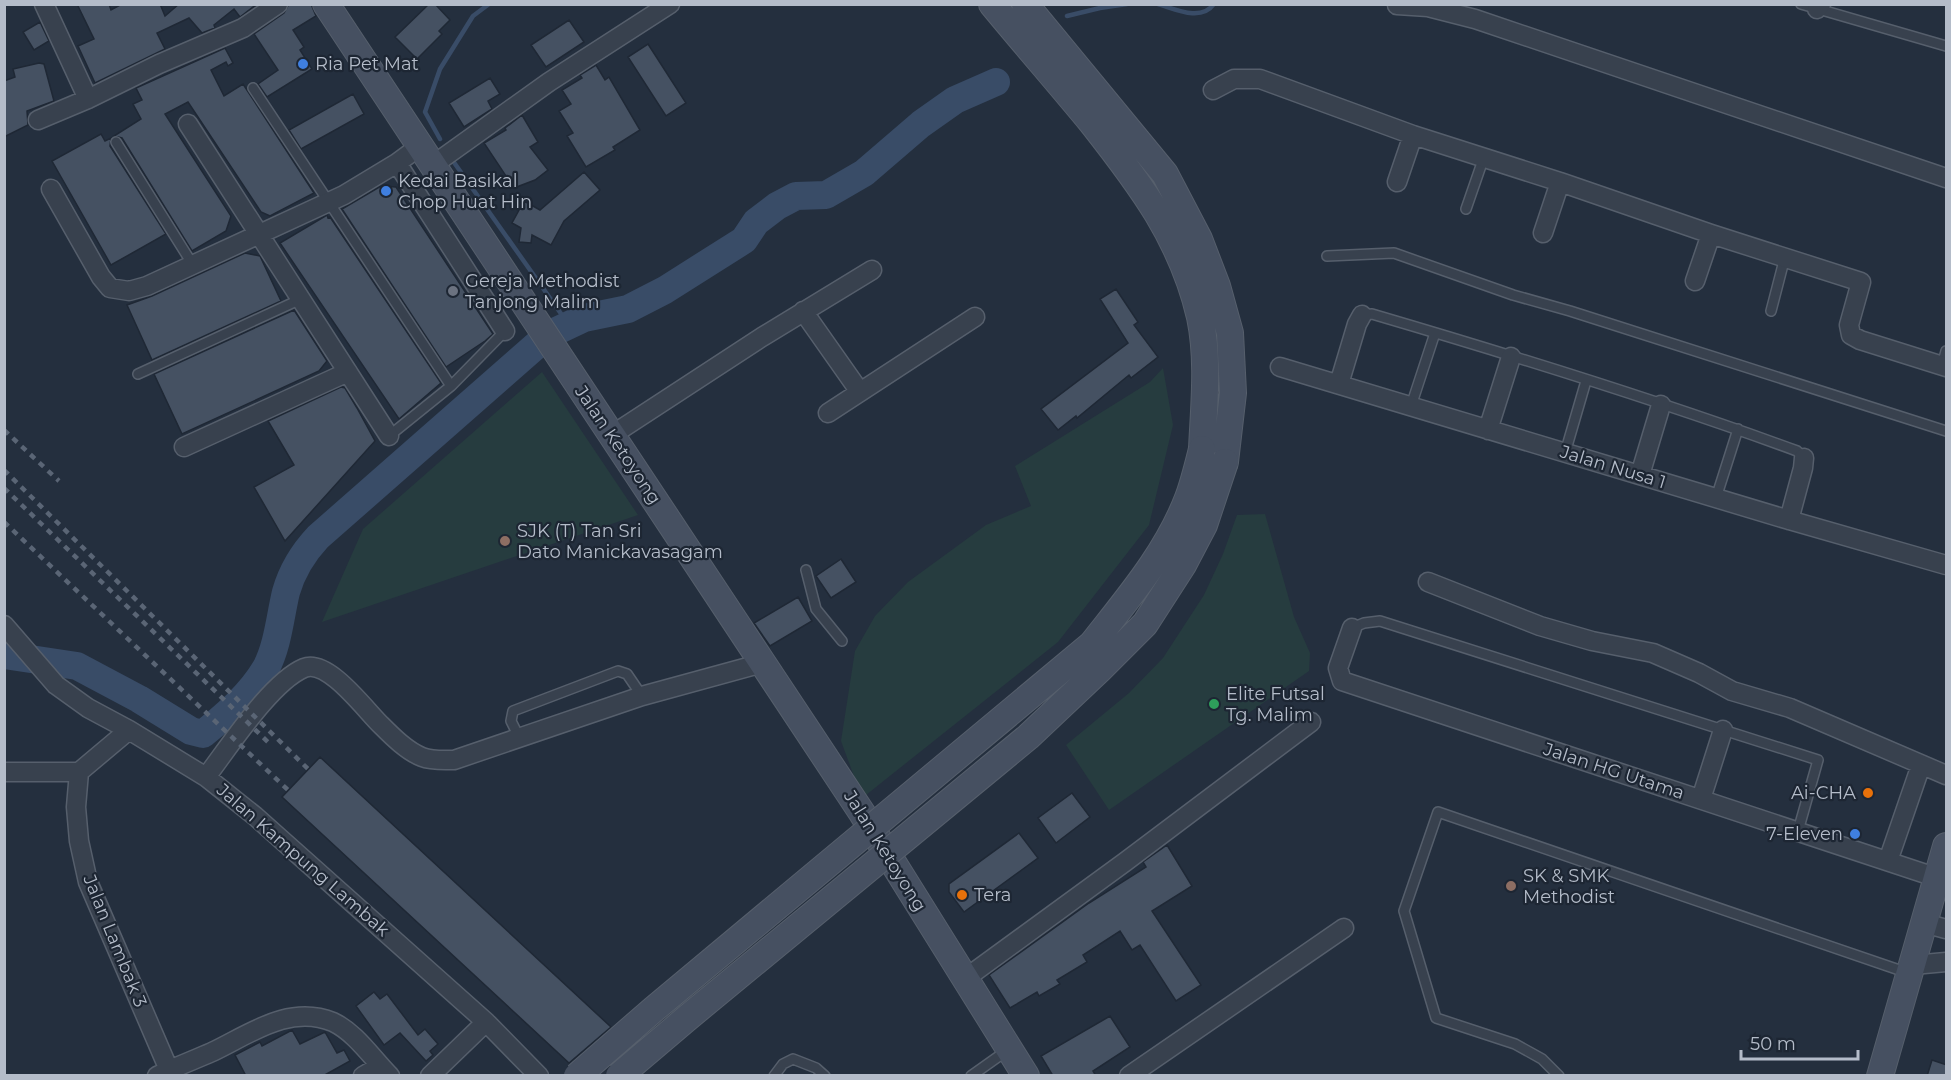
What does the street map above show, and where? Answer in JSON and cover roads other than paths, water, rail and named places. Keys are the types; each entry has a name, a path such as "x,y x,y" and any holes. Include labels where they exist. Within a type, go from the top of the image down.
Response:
{"main road":[{"name":"Jalan Ketoyong","path":"326,4 862,813 1026,1076"},
{"path":"577,1076 654,1009 1092,644 1142,580 1166,543 1188,498 1202,449 1205,369 1200,317 1182,262 1160,216 1136,178 992,4"},
{"path":"619,1076 1028,737 1145,624 1183,566 1204,525 1225,462 1233,393 1230,333 1217,286 1199,239 1165,174 1025,4"},
{"path":"1880,1076 1911,969 1936,926 1944,864"}],"street":[{"path":"44,4 88,99"},
{"path":"38,120 243,27 278,4"},
{"path":"51,189 101,277 110,288 129,291 147,286 328,203 397,164 427,156 549,82 670,4"},
{"path":"1397,5 1428,7 1475,19 1947,178"},
{"path":"1213,90 1234,79 1260,79 1413,135 1861,282 1850,325 1851,335 1860,340 1945,361"},
{"path":"188,124 389,436"},
{"path":"1397,182 1413,135"},
{"path":"397,164 505,331"},
{"path":"1543,233 1560,182"},
{"path":"1695,281 1711,234"},
{"path":"612,435 762,337 872,270"},
{"path":"803,311 860,392"},
{"path":"1339,384 1357,324 1362,315"},
{"path":"828,413 975,317"},
{"path":"1488,430 1511,357"},
{"name":"Jalan Nusa 1","path":"1280,367 1640,476 1947,565"},
{"path":"184,447 348,372"},
{"path":"1640,476 1661,405"},
{"path":"1789,520 1803,468 1803,458"},
{"path":"1428,582 1540,626 1592,641 1653,653 1732,690 1790,708 1947,775"},
{"name":"Jalan Kampung Lambak","path":"4,625 56,685 88,708 129,729 206,777 255,816 486,1022 539,1076"},
{"name":"Jalan HG Utama","path":"1352,628 1338,668 1342,681 1888,861 1944,864"},
{"path":"206,777 270,694 306,667 316,667 338,681 382,726 414,753 433,760 454,760 642,696 763,663"},
{"path":"966,978 1311,722"},
{"path":"4,772 79,772 129,729"},
{"path":"1701,800 1723,730"},
{"path":"1888,861 1920,765"},
{"name":"Jalan Lambak 3","path":"79,772 76,807 79,841 88,882 163,1073"},
{"path":"1129,1076 1344,928"},
{"path":"1911,969 1947,962"},
{"path":"163,1073 213,1052 259,1028 289,1017 314,1017 334,1023 349,1032 385,1071 363,1076"},
{"path":"430,1076 486,1022"}],"lane":[{"path":"1813,6 1947,46"},
{"path":"253,88 451,386"},
{"path":"116,142 194,265"},
{"path":"1466,209 1484,157"},
{"path":"1327,256 1394,253 1513,295 1947,430"},
{"path":"1771,311 1785,257"},
{"path":"138,374 301,299"},
{"path":"1362,315 1372,314 1435,333 1738,429 1797,451 1803,458"},
{"path":"389,436 451,386 505,331"},
{"path":"1411,406 1435,333"},
{"path":"1565,453 1586,381"},
{"path":"1716,498 1738,429"},
{"path":"806,570 816,609 842,641"},
{"path":"1352,628 1364,623 1380,621 1818,760 1798,831"},
{"path":"519,736 511,721 513,711 618,671 627,674 642,696"},
{"path":"1559,1076 1542,1059 1515,1044 1436,1018 1404,911 1438,812 1853,956 1911,969"},
{"path":"971,1076 1010,1049"},
{"path":"774,1076 783,1064 793,1059 816,1068 825,1076"}],"waterway":[{"path":"440,139 425,112 440,69 473,16 489,4"},
{"path":"1067,16 1127,4"},
{"path":"1158,4 1188,13 1202,12 1214,4"},
{"path":"4,655 77,666 139,699 191,731 203,734 245,695 266,668 276,640 288,584 303,556 318,537 548,335 584,318 628,309 665,290 744,240 756,222 777,206 796,196 826,195 864,173 921,124 955,100 996,82"},
{"path":"453,161 569,325"}],"railway":[{"path":"4,430 59,481"},
{"path":"4,470 308,769"},
{"path":"4,488 270,744"},
{"path":"4,522 288,790"}],"place":[{"name":"Ria Pet Mat","path":"303,64"},
{"name":"Kedai Basikal Chop Huat Hin","path":"386,191"},
{"name":"Gereja Methodist Tanjong Malim","path":"453,291"},
{"name":"SJK (T) Tan Sri Dato Manickavasagam","path":"505,541"},
{"name":"Elite Futsal Tg. Malim","path":"1214,704"},
{"name":"Ai-CHA","path":"1868,793"},
{"name":"7-Eleven","path":"1855,834"},
{"name":"SK & SMK Methodist","path":"1511,886"},
{"name":"Tera","path":"962,895"}]}
